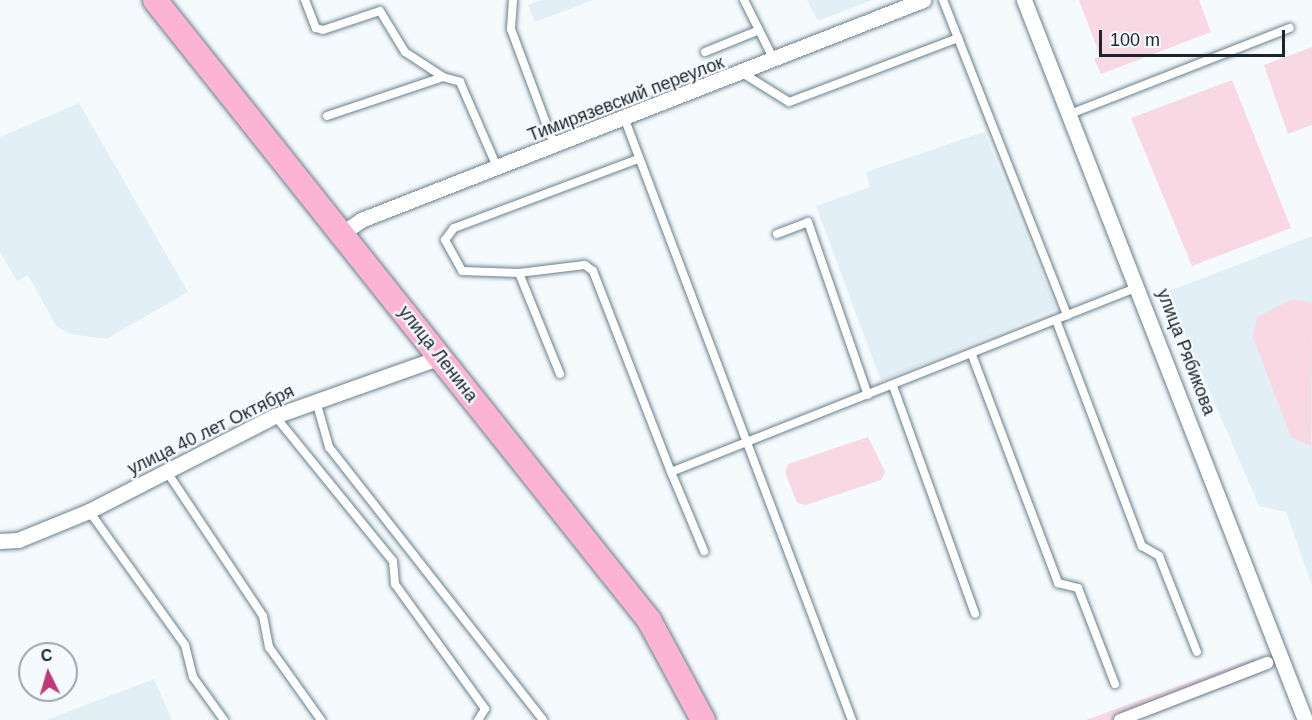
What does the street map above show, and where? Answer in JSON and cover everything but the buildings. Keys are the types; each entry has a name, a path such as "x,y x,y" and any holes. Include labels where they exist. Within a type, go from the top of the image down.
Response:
{"main road":[{"name":"улица Ленина","path":"155,0 649,620 698,719"}],"street":[{"name":"Тимирязевский переулок","path":"342,232 744,74 923,0"},
{"name":"улица Рябикова","path":"1024,0 1140,287 1305,720"},
{"name":"улица 40 лет Октября","path":"0,541 18,540 89,510 275,416 441,357"},
{"path":"1120,720 1267,663"}],"lane":[{"path":"305,0 316,28 323,30 380,11 405,52 444,77 460,82 498,170"},
{"path":"513,0 511,29 555,148"},
{"path":"744,0 757,31 774,60"},
{"path":"943,0 1067,315"},
{"path":"1070,114 1290,28"},
{"path":"705,52 757,31"},
{"path":"744,74 789,102 958,38"},
{"path":"327,116 444,77"},
{"path":"625,120 852,720"},
{"path":"638,159 454,228 445,240 462,271 519,273 585,265 593,271 704,551"},
{"path":"777,234 808,222 868,395"},
{"path":"519,273 560,374"},
{"path":"671,472 1140,287"},
{"path":"1056,320 1142,546 1159,556 1197,652"},
{"path":"972,355 1058,583 1078,588 1114,684"},
{"path":"892,386 975,614"},
{"path":"316,401 329,447 543,720"},
{"path":"275,416 393,561 395,584 485,709 478,720"},
{"path":"166,472 263,616 268,647 321,720"},
{"path":"89,510 184,645 193,677 224,720"}],"shaded area":[{"path":"542,0 594,0 535,22 528,5"},
{"path":"807,0 872,0 818,21"},
{"path":"1079,0 1199,0 1211,32 1101,74 1094,59 1100,56"},
{"path":"1312,47 1312,125 1288,134 1264,65"},
{"path":"1232,80 1291,228 1192,266 1131,118"},
{"path":"79,103 188,292 106,339 70,334 57,327 28,275 17,281 0,252 0,137"},
{"path":"984,132 1056,309 881,381 816,206 870,187 866,172"},
{"path":"1312,236 1312,585 1286,512 1259,506 1167,292"},
{"path":"1293,299 1312,303 1311,446 1291,437 1253,337 1257,317"},
{"path":"868,437 885,472 881,480 806,505 797,503 785,472 788,464"},
{"path":"1255,658 1260,674 1139,720 1086,720"},
{"path":"154,679 172,720 46,720"}]}
